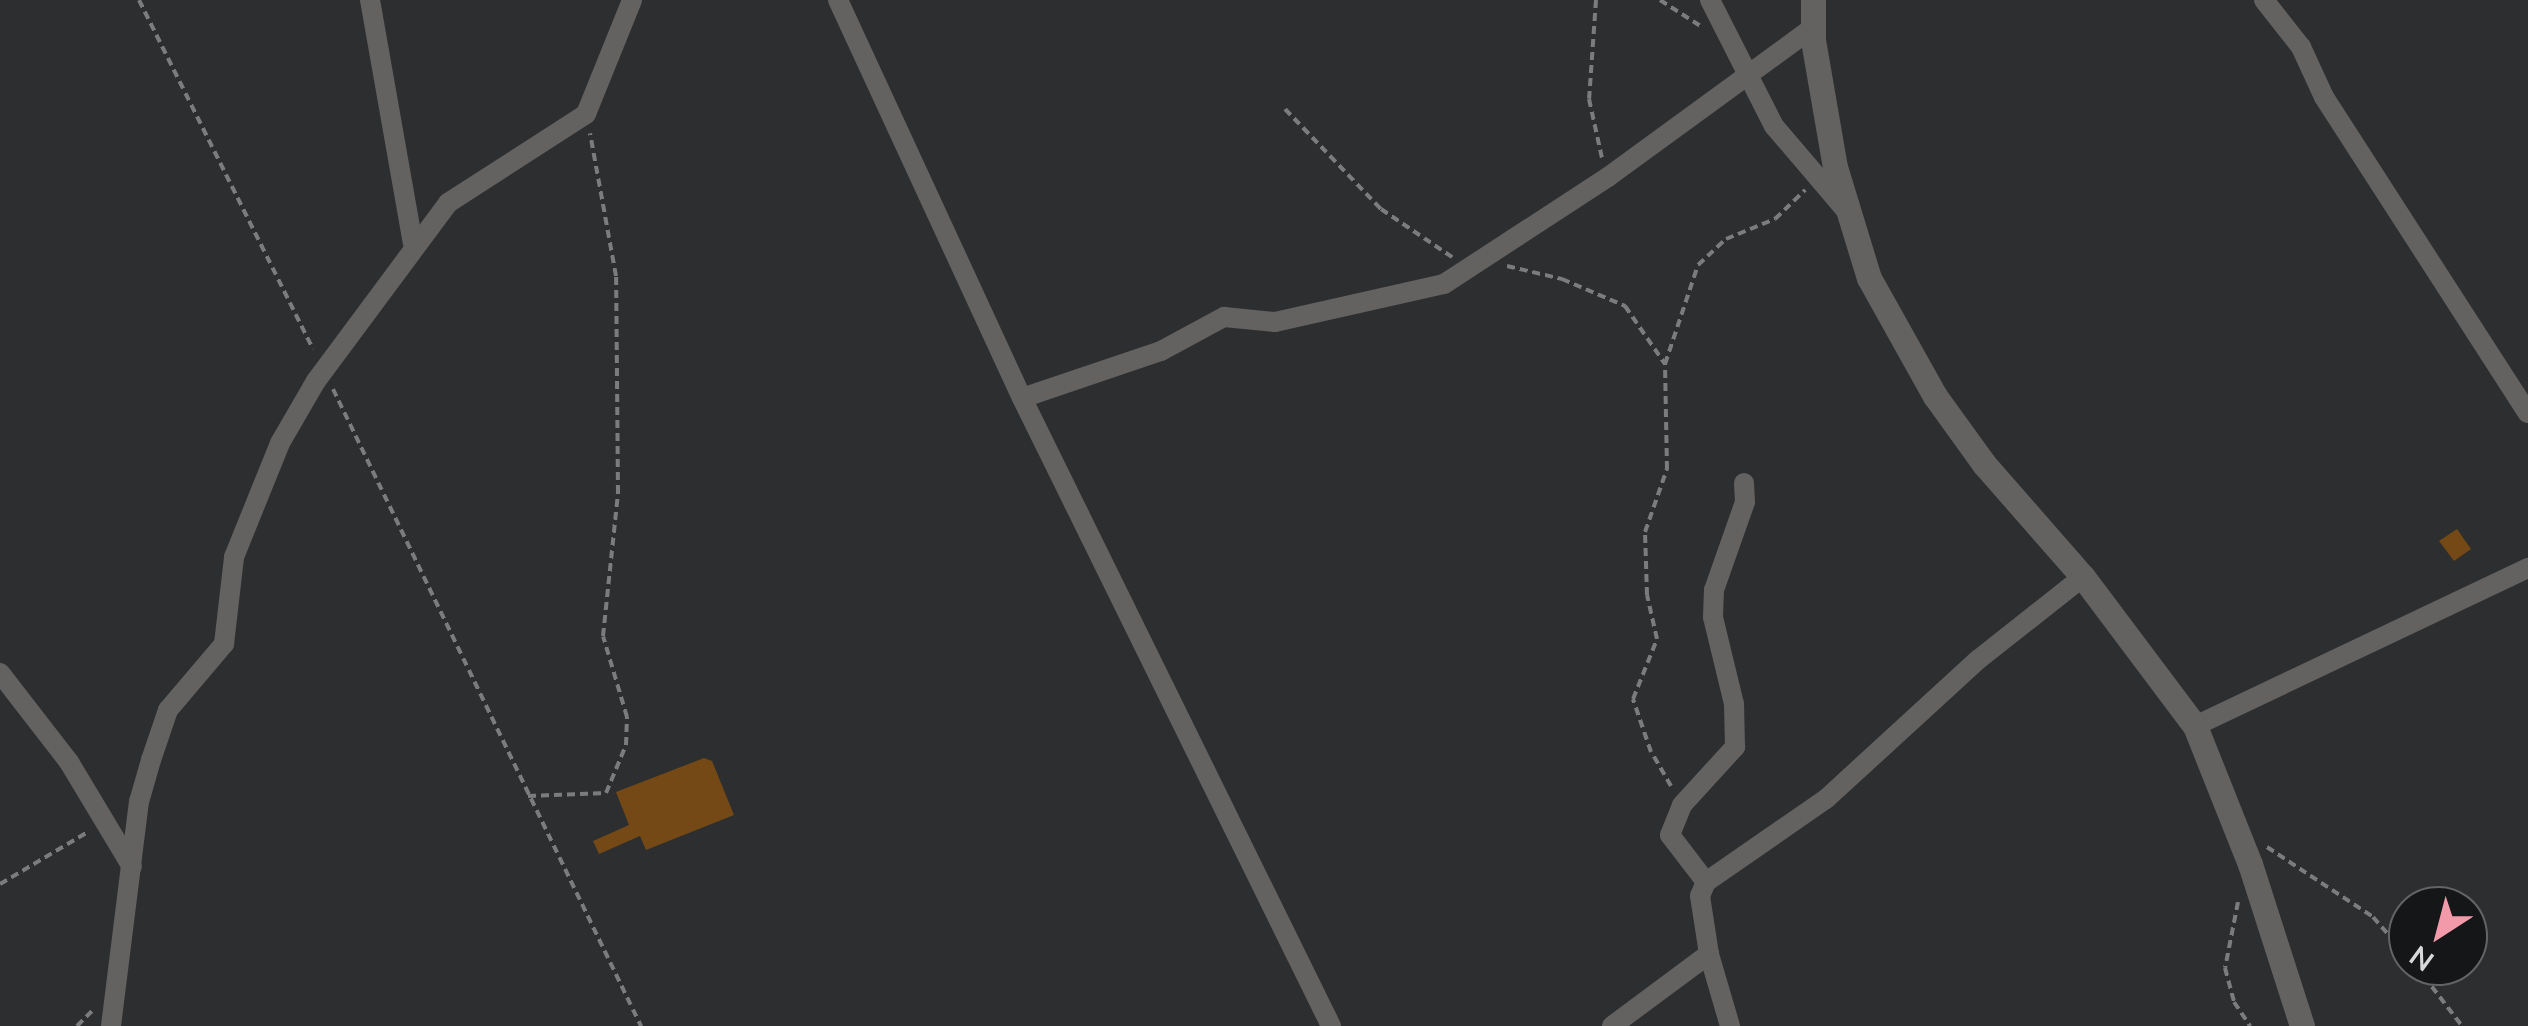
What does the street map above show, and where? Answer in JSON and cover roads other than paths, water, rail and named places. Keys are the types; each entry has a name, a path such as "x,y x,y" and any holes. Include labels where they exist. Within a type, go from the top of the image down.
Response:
{"street":[{"path":"370,0 413,244"},
{"path":"111,1026 139,802 168,710 224,644 234,557 254,498 324,371 376,306 413,244 448,203 586,114 632,0"},
{"path":"838,0 1022,398 1332,1026"},
{"path":"1710,0 1747,74 1814,178 1845,209"},
{"path":"1812,0 1812,28 1845,209 1869,278 1935,396 2083,576 2195,726 2250,864 2302,1026"},
{"path":"2264,0 2301,46 2324,96 2528,413"},
{"path":"1022,398 1161,351 1224,317 1294,319 1444,284 1480,265 1608,177 1812,28"},
{"path":"1706,882 1670,835 1682,804 1735,747 1736,716 1713,617 1714,590 1745,502 1744,484"},
{"path":"2195,726 2528,568"},
{"path":"1730,1026 1709,954 1700,896 1706,882 1826,799 1979,659 2083,576"},
{"path":"0,673 69,762 132,867"},
{"path":"1612,1026 1709,954"}]}
